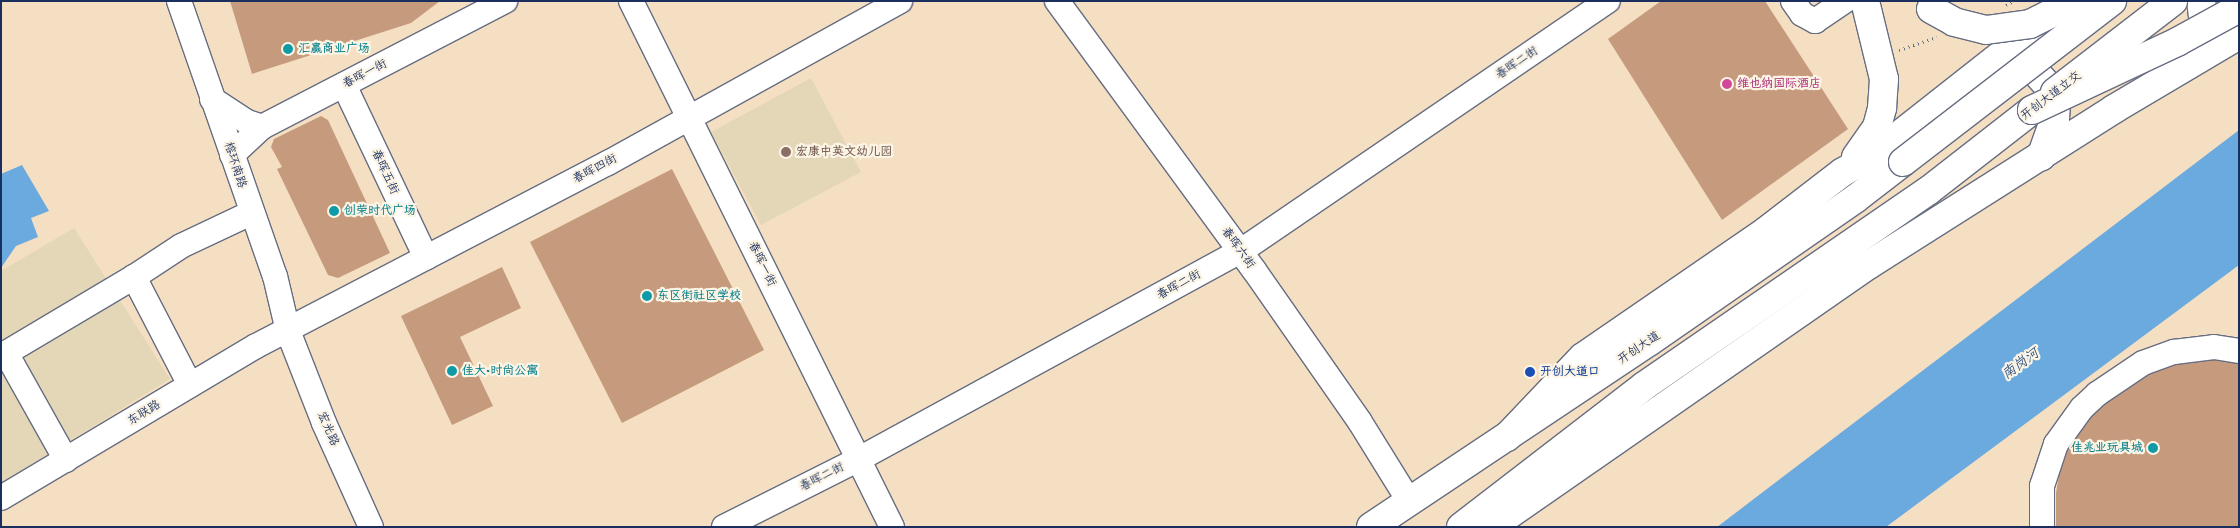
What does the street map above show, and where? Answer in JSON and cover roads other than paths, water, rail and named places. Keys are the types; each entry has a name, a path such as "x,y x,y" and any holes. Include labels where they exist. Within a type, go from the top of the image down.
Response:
{"main road":[{"path":"1843,172 1877,127 1882,108 1884,79 1865,1"},
{"path":"1507,437 1563,374 1583,357 1766,231 1843,172 1879,151 1996,60 2067,1"},
{"path":"1927,5 1954,22 1994,30 2030,24 2076,1"},
{"name":"开创大道","path":"1371,527 1507,437 1855,199 2112,1"},
{"name":"开创大道立交","path":"1461,527 1644,386 1928,191 2173,1"},
{"path":"2183,67 2201,46 2205,33 2201,1"},
{"path":"2032,110 2177,42 2239,8"},
{"path":"1491,527 1870,264 2183,67 2239,35"},
{"path":"1996,60 2023,62 2038,73 2050,88 2056,104 2055,118 2041,157"}],"street":[{"name":"榕环南路","path":"179,1 251,213 275,276 288,330"},
{"name":"春晖一街","path":"232,155 262,127 505,1"},
{"name":"春晖一街","path":"631,1 892,527"},
{"name":"春晖四街","path":"288,330 689,118 900,1"},
{"name":"春晖六街","path":"1057,1 1241,251 1360,422 1409,501"},
{"name":"春晖二街","path":"724,527 859,459 1241,251 1608,1"},
{"path":"1793,1 1802,14 1814,21 1845,1"},
{"name":"春晖五街","path":"344,85 426,258"},
{"path":"212,99 247,122 262,127"},
{"path":"66,460 6,353 134,277 181,246 251,213"},
{"path":"134,277 190,385"},
{"name":"东联路","path":"1,498 190,385 288,330"},
{"name":"宏光路","path":"288,330 324,423 372,527"},
{"path":"2042,527 2042,486 2056,444 2082,408 2097,394 2143,363 2174,352 2214,347 2239,352"}],"water":[{"name":"南岗河","path":"2239,130 2239,265 1886,527 1717,527"},
{"path":"22,165 49,211 31,218 38,237 16,246 1,268 1,174"}],"place":[{"name":"汇赢商业广场","path":"288,49"},
{"name":"维也纳国际酒店","path":"1727,84"},
{"name":"宏康中英文幼儿园","path":"786,152"},
{"name":"创荣时代广场","path":"334,211"},
{"name":"东区街社区学校","path":"647,296"},
{"name":"佳大·时尚公寓","path":"452,371"},
{"name":"开创大道口","path":"1530,372"},
{"name":"佳兆业玩具城","path":"2153,448"}]}
